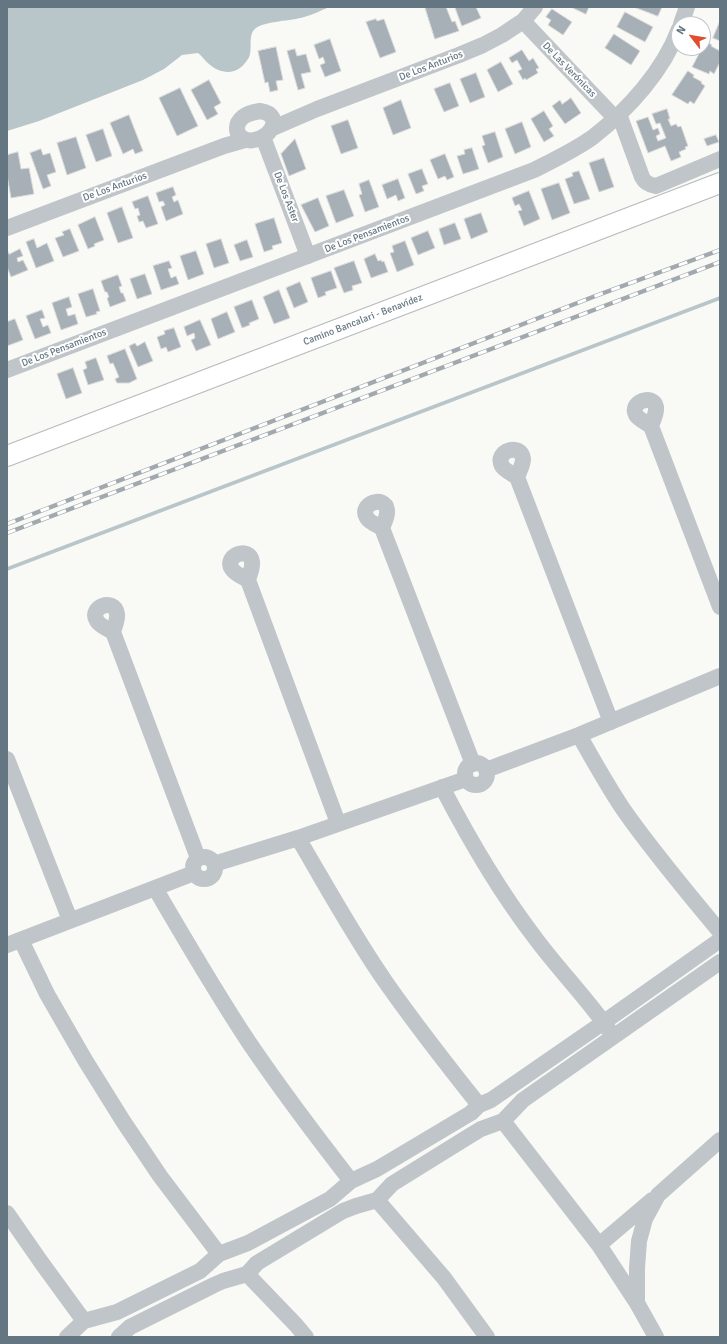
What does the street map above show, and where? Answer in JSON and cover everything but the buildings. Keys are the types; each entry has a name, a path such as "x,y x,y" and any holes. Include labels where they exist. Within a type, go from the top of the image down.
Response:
{"main road":[{"name":"Camino Bancalari - Benavídez","path":"7,456 720,183"}],"street":[{"name":"De Los Anturios","path":"268,132 317,109 459,55 502,35 523,21 535,7"},
{"name":"De Las Verónicas","path":"523,21 617,116"},
{"name":"De Los Pensamientos","path":"7,370 534,170 592,137 617,116 648,82 663,60 671,44"},
{"path":"200,156 242,117 250,113 260,111 317,109"},
{"path":"239,121 236,129 237,134 245,140 253,141 268,132 273,120 271,115 267,112 260,111"},
{"path":"617,116 642,177 645,182 651,186 656,186 720,159"},
{"name":"De Los Aster","path":"268,132 308,256"},
{"name":"De Los Anturios","path":"7,228 224,146 245,140"},
{"path":"7,220 29,219"},
{"path":"651,426 720,607"},
{"path":"517,477 611,722"},
{"path":"382,528 479,767"},
{"path":"248,580 338,823"},
{"path":"112,632 196,866"},
{"path":"223,1281 213,1272 215,1258 123,1121 85,1060 47,994 14,943 155,888 196,866 204,857 214,864 298,838 466,779 466,770 468,767 479,767 579,735 720,677"},
{"path":"579,735 602,776 632,821 720,932"},
{"path":"7,759 70,920"},
{"path":"442,787 463,827 490,873 510,903 556,965 604,1022 613,1036"},
{"path":"298,838 386,983 432,1047 480,1106"},
{"path":"155,888 202,970 250,1044 346,1185"},
{"path":"7,1213 41,1262 75,1331 101,1317 117,1312 200,1271 215,1258 248,1243 330,1199 346,1185 371,1172 480,1106 604,1022 720,940"},
{"path":"101,1317 112,1322 117,1328 119,1337 130,1327 252,1268 343,1211 380,1197 392,1184 481,1129 506,1118 523,1100 720,962"},
{"path":"480,1106 500,1103 506,1107 506,1118 599,1245 637,1303 656,1337"},
{"path":"480,1106 472,1122 475,1126 481,1129"},
{"path":"599,1245 720,1140"},
{"path":"371,1172 383,1185 380,1197"},
{"path":"346,1185 342,1194 347,1201 356,1206"},
{"path":"637,1303 639,1241 645,1220 658,1195"},
{"path":"380,1197 444,1278 487,1337"},
{"path":"238,1247 250,1251 255,1256 252,1268"},
{"path":"252,1268 306,1337"}],"shaded area":[{"path":"7,7 330,7 307,16 272,22 256,28 251,36 251,51 249,58 240,68 236,70 228,72 220,71 208,63 198,53 182,55 164,69 143,80 39,121 7,131"}],"waterway":[{"path":"7,569 720,298"}],"railway":[{"path":"7,524 598,295 720,250"},
{"path":"7,533 720,262"}]}
